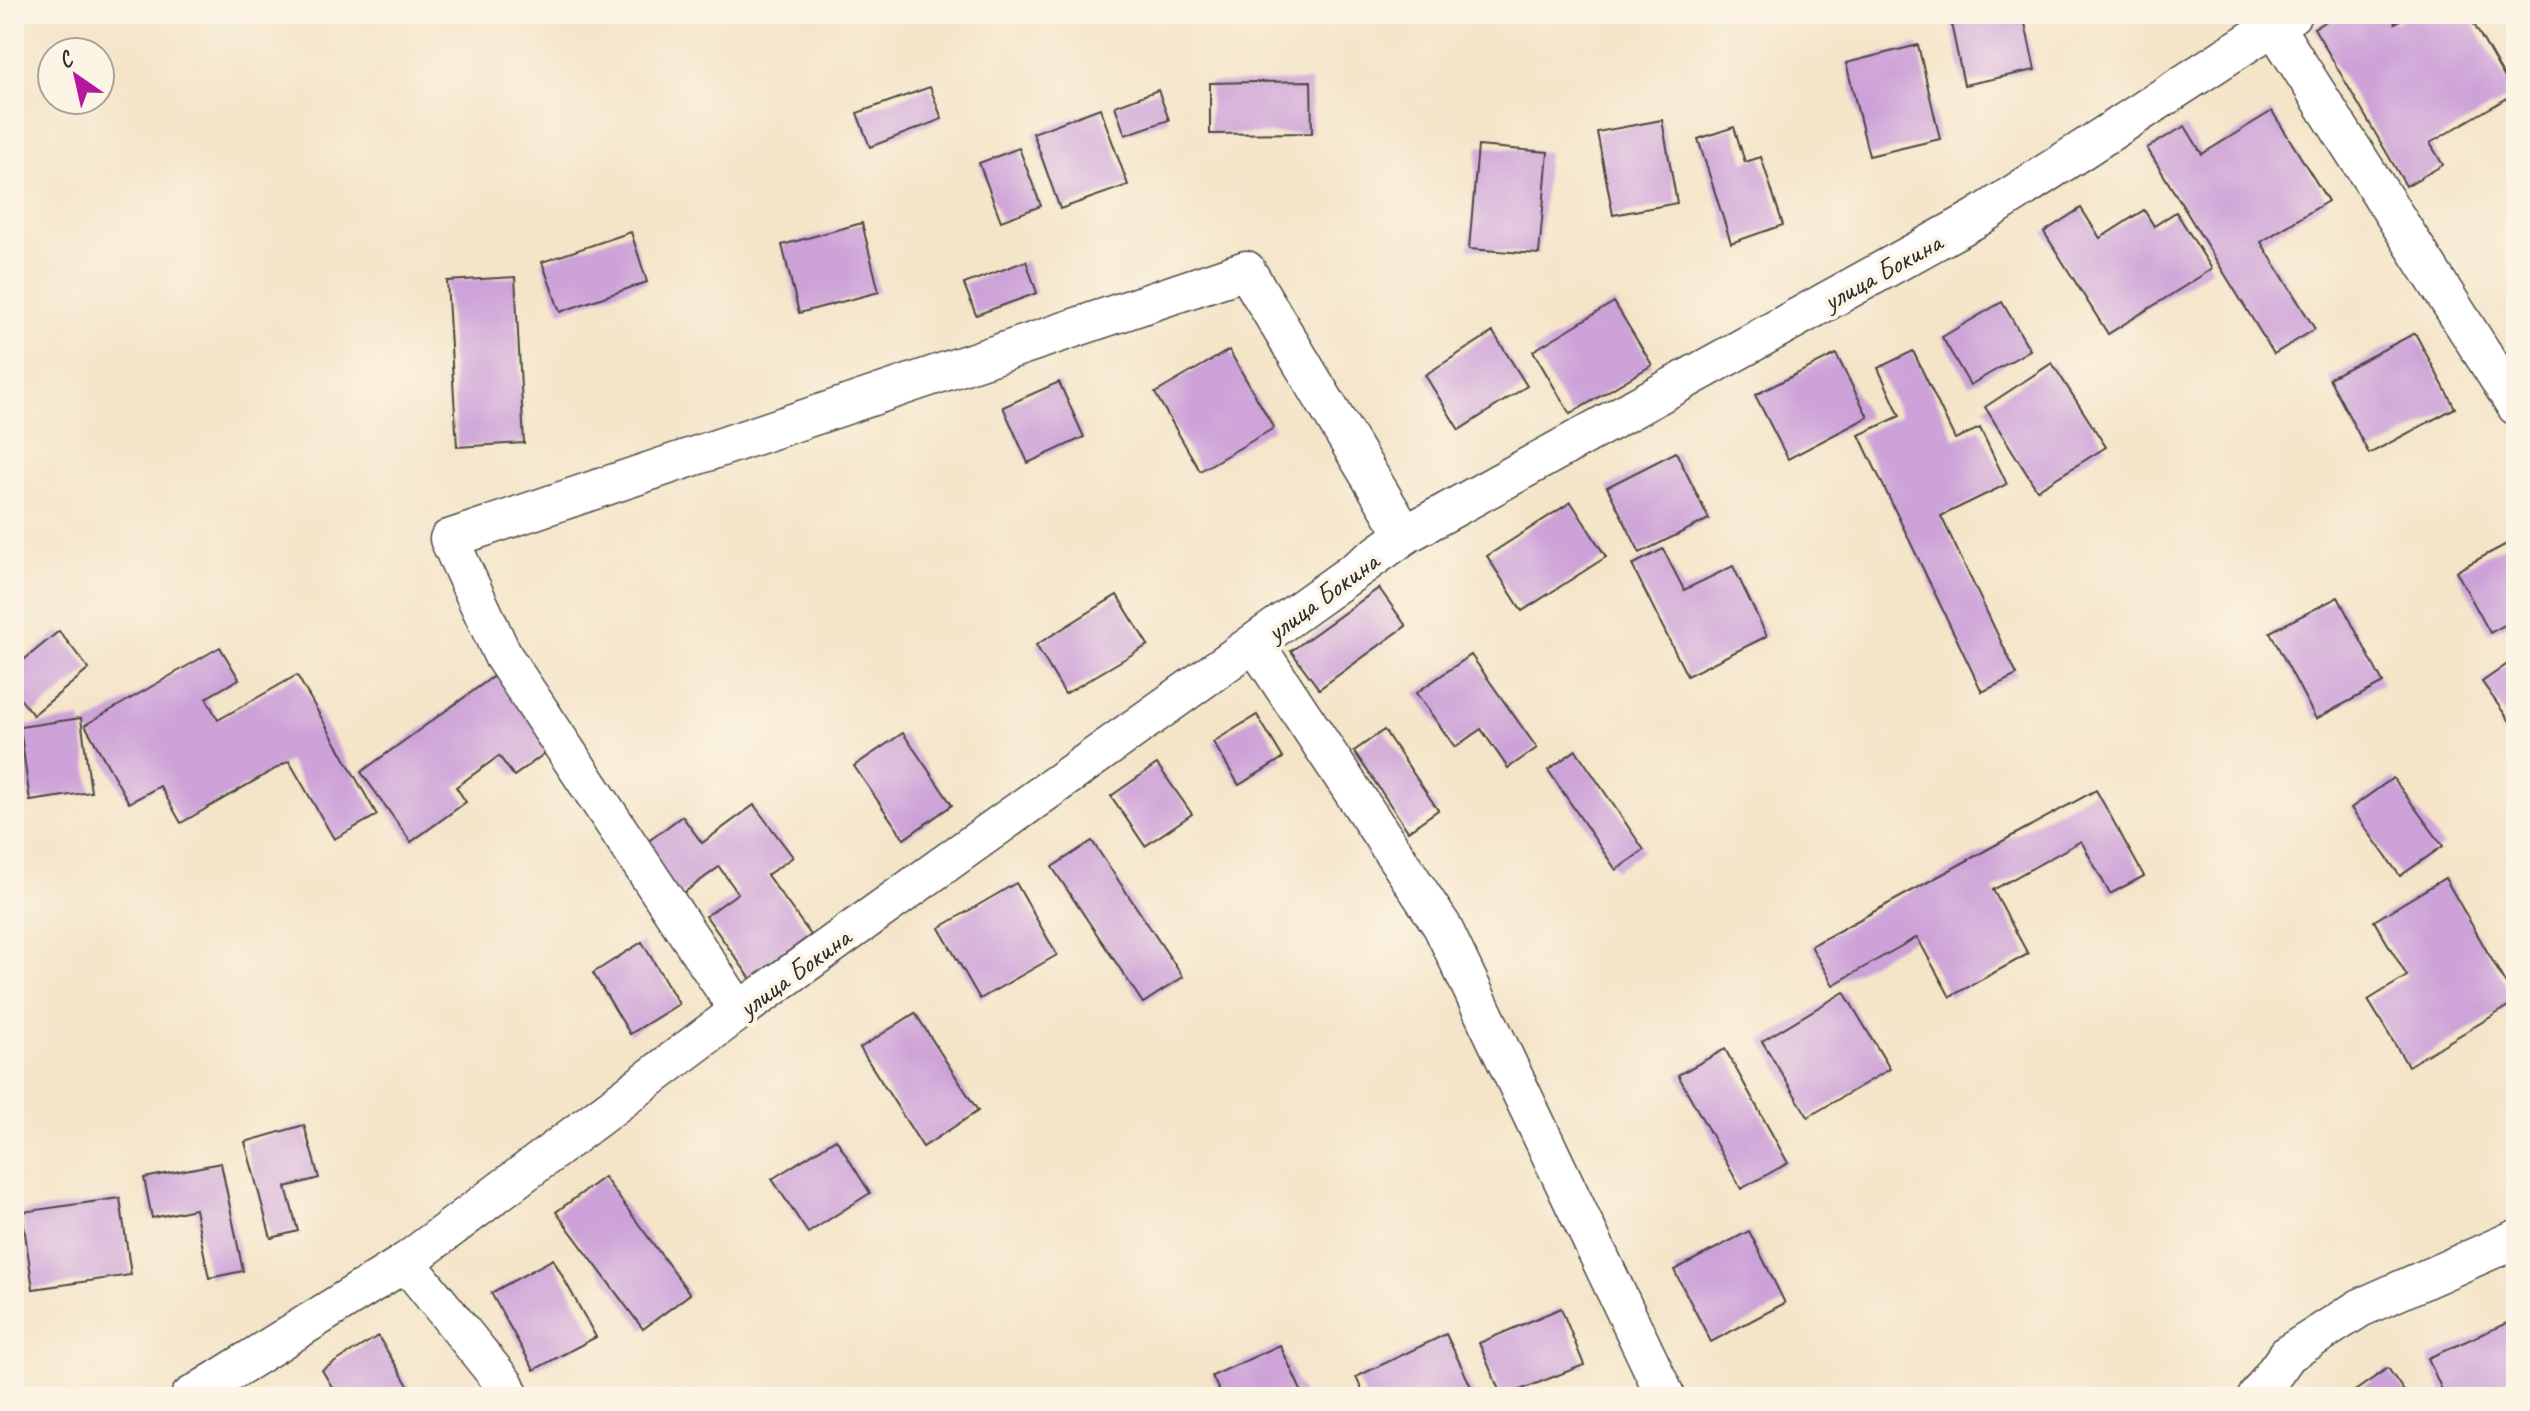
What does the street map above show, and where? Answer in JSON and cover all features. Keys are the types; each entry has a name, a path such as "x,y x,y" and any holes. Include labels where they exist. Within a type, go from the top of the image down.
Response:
{"street":[{"path":"2283,20 2516,406"},
{"name":"улица Бокина","path":"190,1397 406,1262 739,1011 1405,535 1977,218 2283,20"},
{"path":"739,1011 503,656 449,539 1246,270 1405,535"},
{"path":"1255,644 1442,926 1666,1397"},
{"path":"2257,1397 2288,1354 2360,1308 2516,1239"},
{"path":"406,1262 505,1385 510,1397"}],"building":[{"path":"1922,14 1944,14 1944,15 1923,20"},
{"path":"1949,14 2023,14 2035,70 1964,85"},
{"path":"2339,14 2390,14 2395,23 2410,14 2468,14 2514,94 2430,143 2443,165 2406,186 2314,28"},
{"path":"1918,45 1940,139 1869,156 1846,63"},
{"path":"1311,81 1312,133 1210,134 1210,83"},
{"path":"930,87 942,119 870,147 857,113"},
{"path":"1158,90 1169,120 1125,135 1115,106"},
{"path":"1100,108 1128,185 1060,209 1033,133"},
{"path":"2272,111 2328,201 2261,242 2315,329 2274,354 2147,148 2185,126 2202,154"},
{"path":"1662,120 1677,203 1613,215 1597,132"},
{"path":"1734,127 1745,162 1761,157 1783,225 1731,243 1698,139"},
{"path":"1478,146 1548,152 1539,254 1469,249"},
{"path":"1019,148 1041,206 1001,221 979,163"},
{"path":"2081,208 2100,238 2144,210 2154,226 2176,212 2212,269 2108,334 2044,232"},
{"path":"862,223 879,292 799,313 782,245"},
{"path":"631,232 647,282 560,312 542,262"},
{"path":"1026,261 1037,293 976,315 964,284"},
{"path":"515,277 524,443 457,447 447,281"},
{"path":"1614,302 1652,365 1570,414 1533,351"},
{"path":"2002,302 2030,350 1970,385 1942,337"},
{"path":"1493,332 1527,386 1459,430 1425,375"},
{"path":"2415,333 2455,408 2369,454 2329,378"},
{"path":"1229,350 1274,428 1200,471 1155,393"},
{"path":"1913,351 1955,439 1980,428 2007,484 1941,516 2017,675 1982,692 1859,435 1900,416 1878,368"},
{"path":"1836,354 1868,417 1788,459 1755,395"},
{"path":"2052,363 2106,447 2037,490 1985,407"},
{"path":"1059,382 1084,437 1028,463 1003,407"},
{"path":"1676,452 1709,519 1640,553 1607,487"},
{"path":"1571,502 1606,557 1522,611 1487,556"},
{"path":"2516,539 2516,619 2490,633 2456,571"},
{"path":"1663,549 1684,590 1733,566 1767,636 1687,676 1632,565"},
{"path":"1379,588 1406,626 1319,689 1291,651"},
{"path":"1117,595 1148,645 1065,694 1036,645"},
{"path":"2338,597 2383,683 2316,719 2270,632"},
{"path":"59,631 89,669 33,715 14,691 14,668"},
{"path":"220,647 239,679 206,698 218,720 297,675 377,815 334,839 289,761 181,823 160,786 129,803 85,725"},
{"path":"1471,655 1537,748 1508,768 1481,729 1455,747 1416,693"},
{"path":"2516,658 2516,730 2482,682"},
{"path":"498,673 552,748 514,776 499,756 456,787 466,802 411,842 361,772"},
{"path":"1257,715 1283,758 1239,785 1213,742"},
{"path":"81,718 91,792 30,801 20,727"},
{"path":"1384,730 1438,810 1408,831 1354,751"},
{"path":"903,733 952,805 904,839 854,766"},
{"path":"1576,750 1644,850 1616,870 1548,770"},
{"path":"1157,764 1192,814 1145,846 1111,796"},
{"path":"2393,778 2443,846 2400,876 2351,808"},
{"path":"2096,790 2144,876 2110,894 2081,841 1993,890 2028,954 1950,997 1917,937 1833,985 1811,946"},
{"path":"754,805 793,857 767,875 811,935 751,979 706,916 738,893 719,867 678,897 642,846 682,816 702,843"},
{"path":"1092,841 1183,977 1143,1003 1052,867"},
{"path":"2445,878 2516,1002 2408,1066 2368,1000 2407,976 2374,921"},
{"path":"1016,883 1057,955 980,999 939,928"},
{"path":"642,942 679,1004 630,1034 593,973"},
{"path":"1844,992 1890,1069 1808,1117 1762,1041"},
{"path":"915,1013 978,1111 923,1147 860,1048"},
{"path":"1725,1049 1788,1163 1741,1189 1678,1075"},
{"path":"304,1125 319,1178 286,1187 298,1231 271,1238 245,1142"},
{"path":"836,1139 870,1193 808,1233 772,1179"},
{"path":"221,1163 243,1271 209,1278 195,1209 152,1218 144,1178"},
{"path":"604,1177 690,1294 643,1329 556,1212"},
{"path":"120,1198 131,1275 33,1289 22,1212"},
{"path":"1749,1231 1785,1303 1711,1342 1674,1270"},
{"path":"553,1259 596,1337 534,1370 491,1293"},
{"path":"1561,1308 1584,1365 1502,1397 1479,1343"},
{"path":"2509,1322 2516,1338 2516,1397 2445,1397 2428,1358"},
{"path":"1446,1334 1476,1397 1365,1397 1356,1377"},
{"path":"378,1336 415,1397 338,1397 322,1370"},
{"path":"1280,1345 1304,1397 1222,1397 1212,1376"},
{"path":"2388,1368 2408,1397 2355,1397 2352,1393"}]}
